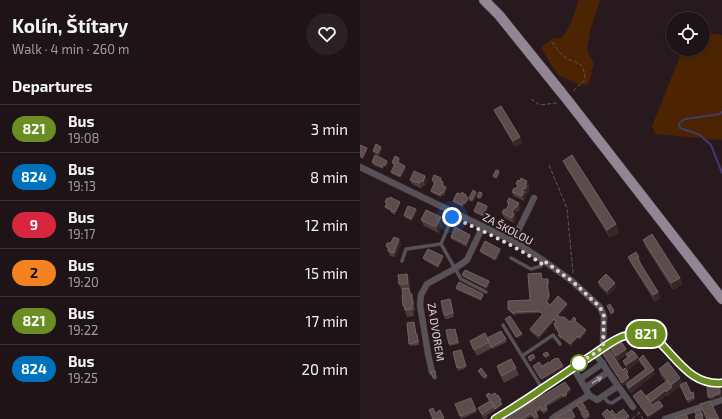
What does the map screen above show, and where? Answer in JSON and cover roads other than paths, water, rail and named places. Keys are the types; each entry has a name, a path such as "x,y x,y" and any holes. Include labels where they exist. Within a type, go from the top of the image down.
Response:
{"main road":[{"path":"484,0 504,20 566,96 722,299"}],"street":[{"name":"ZA ŠKOLOU","path":"360,167 513,241 572,281 600,307 604,316 603,347"},
{"path":"513,241 534,198"},
{"name":"ZA DVOREM","path":"432,372 420,305 421,295 427,284 467,260 483,226"},
{"path":"495,419 603,347 622,337 634,334 645,334 656,338 694,377 707,382 722,383"},
{"path":"595,353 633,407"},
{"path":"580,379 603,363"},
{"path":"573,368 589,395 597,400 618,386"},
{"path":"584,388 608,372"},
{"path":"552,419 589,395"},
{"path":"665,419 722,400"}],"lane":[{"path":"454,212 441,244 461,279 486,292"},
{"path":"402,261 406,249 441,244"},
{"path":"511,258 531,269 542,266 544,261"},
{"path":"503,325 542,388"},
{"path":"522,356 553,335 560,344"},
{"path":"603,396 608,402 612,403 624,395"}],"waterway":[{"path":"722,112 720,114 685,119 679,123 680,128 700,135 711,145 722,173"}]}
